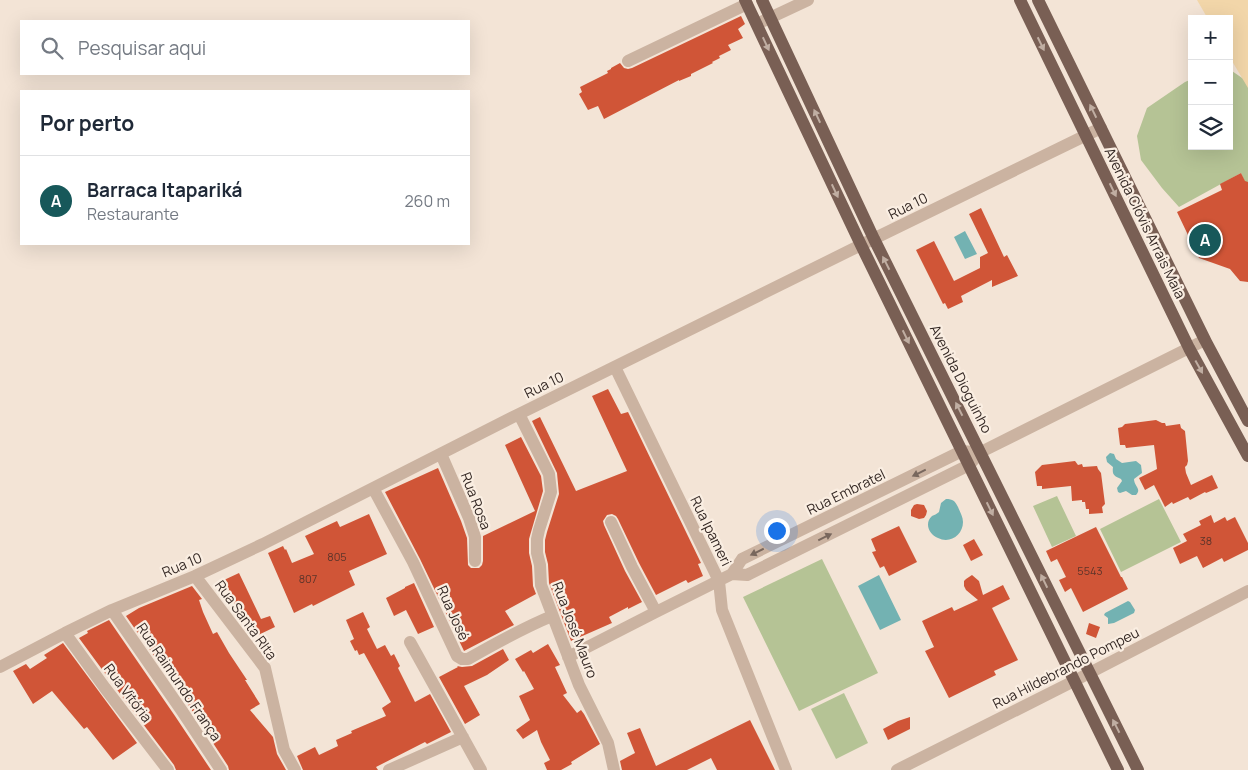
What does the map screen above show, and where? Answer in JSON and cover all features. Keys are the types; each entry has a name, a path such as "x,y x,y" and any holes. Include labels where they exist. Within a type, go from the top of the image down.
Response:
{"main road":[{"name":"Avenida Dioguinho","path":"762,0 874,239 1138,770"},
{"name":"Avenida Clóvis Arrais Maia","path":"1020,0 1189,348 1248,456"},
{"name":"Avenida Clóvis Arrais Maia","path":"1038,0 1205,340 1248,421"},
{"path":"746,2 860,245 1118,770"}],"street":[{"path":"757,24 808,0"},
{"path":"628,61 746,2"},
{"name":"Rua 10","path":"0,667 112,610 195,576 263,544 519,414 1101,128"},
{"name":"Rua Embratel","path":"732,574 747,575 969,466 981,452 1205,340"},
{"name":"Rua Ipameri","path":"614,367 719,581 722,610 786,770"},
{"name":"Rua José Mauro","path":"519,414 549,474 551,492 539,530 537,553 541,585 579,684 608,743 614,770"},
{"name":"Rua Embratel","path":"568,656 732,574 742,559 962,451 981,452"},
{"name":"Rua Rosa","path":"441,454 469,518 475,537 475,561"},
{"name":"Rua José","path":"374,488 413,562 457,656 462,659 468,659 528,626 552,616"},
{"path":"611,522 656,612"},
{"name":"Rua Santa RIta","path":"195,576 265,668 284,750 294,770"},
{"name":"Rua Hildebrando Pompeu","path":"897,770 1248,591"},
{"name":"Rua Raimundo França","path":"112,610 182,710 221,770"},
{"name":"Rua Vitória","path":"65,633 168,770"},
{"path":"410,642 481,770"},
{"path":"389,770 463,738"}],"green space":[{"path":"1233,72 1248,82 1248,189 1241,173 1179,207 1141,160 1137,136 1147,108 1188,81 1188,150 1233,150"},
{"path":"1057,496 1076,536 1052,547 1033,506"},
{"path":"1159,499 1181,542 1121,572 1100,529"},
{"path":"822,559 878,673 799,711 743,597"},
{"path":"844,693 868,743 836,759 811,709"}],"sand":[{"path":"1197,0 1248,0 1248,88 1233,63 1233,15 1206,15"}],"water":[{"path":"965,231 977,254 965,259 954,237"},
{"path":"1110,453 1114,454 1116,459 1122,463 1136,461 1141,465 1142,473 1134,479 1138,489 1136,495 1126,491 1118,492 1117,488 1122,481 1114,475 1113,467 1107,462 1106,457"},
{"path":"946,499 956,503 963,522 961,531 955,537 943,540 930,532 928,522 932,516 939,512 941,503"},
{"path":"879,575 901,620 880,630 858,586"},
{"path":"1128,601 1135,610 1134,613 1108,624 1108,618 1104,615 1105,613"}],"building":[{"path":"741,16 745,24 738,29 743,38 728,45 731,50 719,56 720,58 713,63 691,74 691,76 679,80 604,119 598,106 588,110 579,94 582,92 580,87 608,73 607,71 620,63 624,68 632,68"},
{"path":"1241,173 1245,181 1248,182 1248,282 1240,281 1230,269 1199,258 1177,212 1222,190 1220,184"},
{"path":"981,208 1004,257 1007,255 1018,276 992,287 992,280 961,296 963,302 948,309 945,303 943,304 916,250 934,241 954,281 980,268 980,257 988,253 969,214"},
{"path":"608,389 621,414 628,412 701,563 698,564 703,576 688,583 686,580 656,595 618,519 612,514 607,515 603,521 604,525 625,571 642,602 609,617 612,623 571,641 549,583 545,552 545,540 559,494 557,473 532,421 540,417 576,491 627,471 592,396"},
{"path":"1156,420 1165,423 1166,426 1180,424 1181,428 1185,431 1188,461 1185,467 1191,485 1212,475 1218,488 1190,500 1188,497 1173,504 1172,502 1165,507 1154,485 1145,490 1139,478 1157,469 1154,445 1126,448 1125,445 1120,445 1118,428 1125,424"},
{"path":"521,437 541,476 543,491 529,539 533,586 536,594 505,611 514,625 464,651 420,559 385,492 438,468 467,538 468,565 471,568 479,568 483,561 483,536 535,511 505,445"},
{"path":"1075,461 1078,465 1082,464 1083,467 1097,466 1101,473 1105,504 1102,507 1103,513 1089,514 1089,509 1086,509 1085,502 1082,502 1082,500 1072,501 1071,486 1042,489 1042,486 1037,486 1035,472 1042,465"},
{"path":"917,504 924,505 927,511 924,518 919,519 911,516 911,510"},
{"path":"369,514 387,554 349,571 355,585 313,606 312,604 294,613 268,553 283,546 292,563 314,554 305,536 337,521 340,527"},
{"path":"1211,515 1214,523 1225,517 1227,521 1235,517 1248,543 1248,550 1224,562 1222,558 1203,568 1197,556 1180,564 1173,548 1187,541 1183,534 1201,525 1199,521"},
{"path":"899,526 917,562 889,576 884,566 880,568 872,552 876,551 871,539"},
{"path":"1096,527 1128,589 1083,612 1071,588 1065,592 1059,580 1066,577 1057,559 1051,562 1046,551"},
{"path":"974,539 983,555 971,561 963,545"},
{"path":"239,573 261,619 270,616 275,627 252,638 245,628 224,580"},
{"path":"972,575 979,581 983,595 1003,585 1010,599 992,608 1018,660 994,671 996,675 949,698 925,651 934,647 922,621 952,607 954,611 978,600 964,586 964,581"},
{"path":"414,583 434,627 418,634 406,610 394,616 386,598"},
{"path":"192,586 202,599 199,600 213,634 217,632 260,704 250,710 273,737 277,754 286,770 229,770 189,706 126,616 139,608"},
{"path":"363,612 370,627 367,629 377,649 385,645 391,656 394,654 400,666 398,668 415,702 430,694 451,732 427,744 425,742 376,767 378,770 303,770 297,756 315,747 319,755 338,746 336,740 352,733 351,731 386,716 382,708 391,702 364,653 359,655 350,641 354,639 346,620"},
{"path":"109,620 211,770 176,770 79,638 88,633 87,631"},
{"path":"1089,623 1100,627 1096,638 1086,634"},
{"path":"63,643 137,743 113,760 87,727 84,729 52,691 33,704 13,671 26,664 30,669 47,658 44,655"},
{"path":"548,644 560,665 555,667 567,693 563,695 577,713 581,710 600,744 561,770 547,770 544,763 550,760 537,730 523,739 516,730 530,720 519,696 534,689 515,659 531,650 533,653"},
{"path":"503,649 509,660 487,675 464,686 480,715 465,724 439,677 457,666 472,666"},
{"path":"910,717 910,729 888,740 883,729"},
{"path":"750,720 775,770 717,770 711,758 687,770 622,770 620,761 635,753 627,733 640,728 656,766"}],"place":[{"name":"Barraca Itapariká","path":"1205,240"}]}
